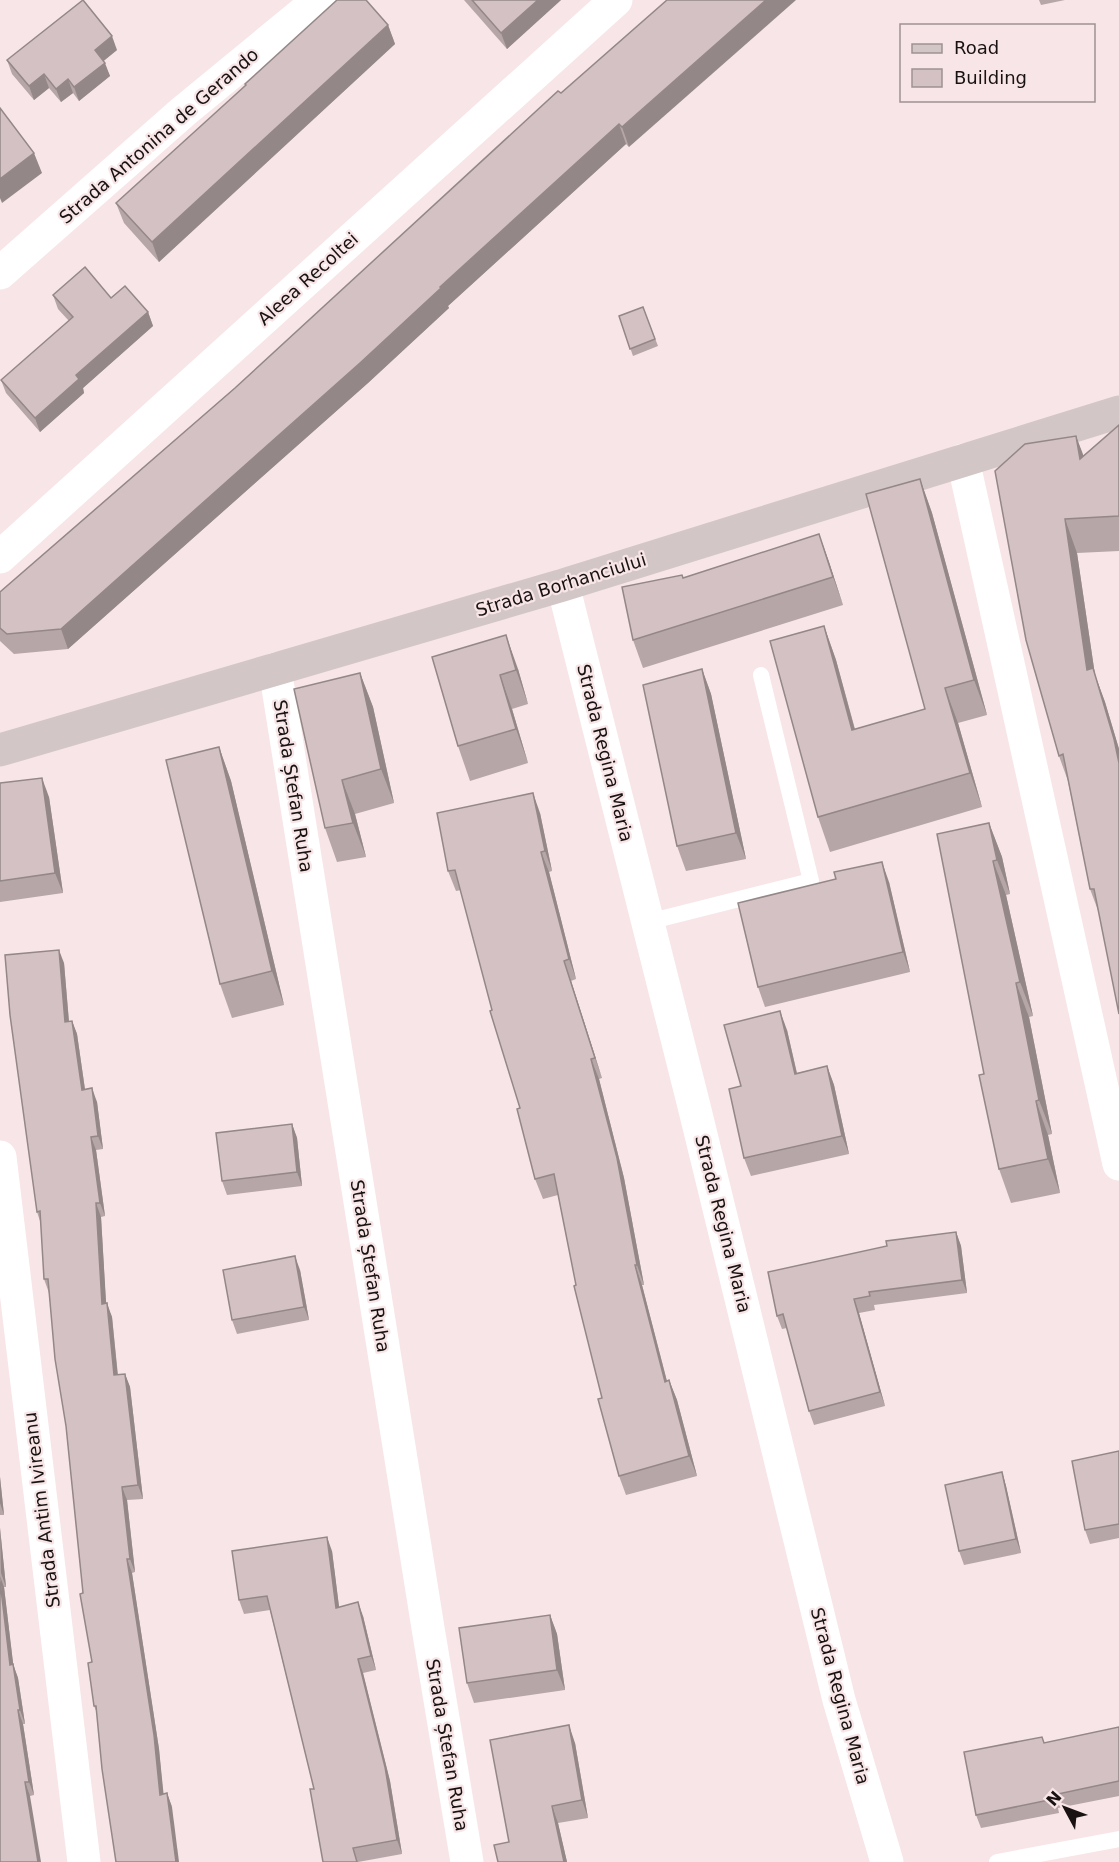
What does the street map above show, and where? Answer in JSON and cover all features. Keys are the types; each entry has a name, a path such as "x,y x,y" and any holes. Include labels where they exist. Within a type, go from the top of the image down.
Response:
{"main road":[{"name":"Strada Borhanciului","path":"0,750 563,585 1119,412"}],"street":[{"name":"Strada Antonina de Gerando","path":"0,273 184,111 319,0"},
{"name":"Aleea Recoltei","path":"0,557 616,0"},
{"path":"963,460 1119,1164"},
{"name":"Strada Regina Maria","path":"563,585 839,1700 887,1862"},
{"name":"Strada Ștefan Ruha","path":"275,669 467,1862"},
{"name":"Strada Antim Ivireanu","path":"0,1157 84,1862"}],"lane":[{"path":"648,922 811,881 761,675"},
{"path":"997,1862 1119,1839"}],"building":[{"path":"83,0 112,36 95,50 105,63 74,87 68,79 56,89 44,74 29,86 7,60"},
{"path":"337,0 366,0 388,25 152,242 116,203"},
{"path":"472,0 538,0 501,33"},
{"path":"667,0 766,0 622,127 619,124 360,363 61,629 7,634 0,628 0,592 235,388 558,91 561,93"},
{"path":"0,108 34,153 0,179"},
{"path":"85,267 111,298 125,286 148,312 76,375 79,379 35,418 1,380 73,317 53,295"},
{"path":"643,307 655,339 630,349 619,316"},
{"path":"1119,425 1119,516 1065,519 1087,670 1093,668 1119,763 1119,1014 1094,889 1090,889 1063,754 1059,756 1026,640 995,471 1025,444 1076,436 1080,459"},
{"path":"920,479 974,680 945,688 970,773 818,817 770,641 824,626 852,730 925,709 866,494"},
{"path":"819,534 833,577 633,640 622,587 682,575 683,578"},
{"path":"506,635 516,670 500,675 516,729 458,746 432,657"},
{"path":"702,669 736,833 677,846 643,685"},
{"path":"360,673 381,769 342,780 353,823 325,828 294,689"},
{"path":"219,747 272,971 220,984 166,760"},
{"path":"42,778 55,873 0,881 0,783"},
{"path":"533,793 545,851 541,852 569,959 564,961 595,1058 591,1059 617,1158 637,1265 635,1265 665,1382 669,1380 689,1456 619,1476 598,1399 602,1398 574,1286 576,1285 554,1174 535,1179 517,1109 520,1108 490,1011 492,1010 455,870 448,871 437,813"},
{"path":"989,823 997,860 993,861 1020,982 1016,983 1048,1159 999,1169 979,1075 984,1074 937,834"},
{"path":"882,862 903,952 758,987 738,903 836,879 834,872"},
{"path":"59,950 65,1022 72,1021 82,1090 92,1088 98,1136 91,1137 100,1203 96,1203 102,1304 107,1303 114,1375 125,1374 138,1485 122,1487 130,1559 127,1559 154,1735 160,1795 167,1793 176,1862 116,1862 102,1769 96,1706 94,1706 88,1663 92,1662 80,1594 83,1593 66,1426 55,1359 48,1279 44,1279 40,1211 37,1212 10,1015 5,955"},
{"path":"780,1011 795,1074 827,1066 842,1136 744,1158 729,1089 741,1086 724,1025"},
{"path":"292,1124 297,1172 222,1181 216,1133"},
{"path":"956,1232 962,1280 869,1292 870,1296 854,1299 880,1392 809,1411 783,1314 777,1316 768,1272 887,1246 886,1241"},
{"path":"295,1256 304,1307 232,1320 223,1270"},
{"path":"1119,1451 1119,1524 1085,1530 1072,1461"},
{"path":"1002,1472 1016,1539 959,1551 945,1485"},
{"path":"327,1537 336,1608 358,1602 371,1656 358,1659 385,1767 397,1840 353,1848 357,1862 323,1862 310,1789 314,1789 267,1596 239,1600 232,1551"},
{"path":"0,1581 10,1665 13,1664 20,1710 18,1710 29,1782 25,1782 38,1862 0,1862"},
{"path":"550,1615 557,1670 467,1683 459,1628"},
{"path":"569,1725 582,1800 552,1806 564,1862 498,1862 494,1845 509,1842 490,1740"},
{"path":"1119,1727 1119,1781 1053,1795 1054,1799 976,1815 964,1752 1042,1737 1044,1743"}]}
